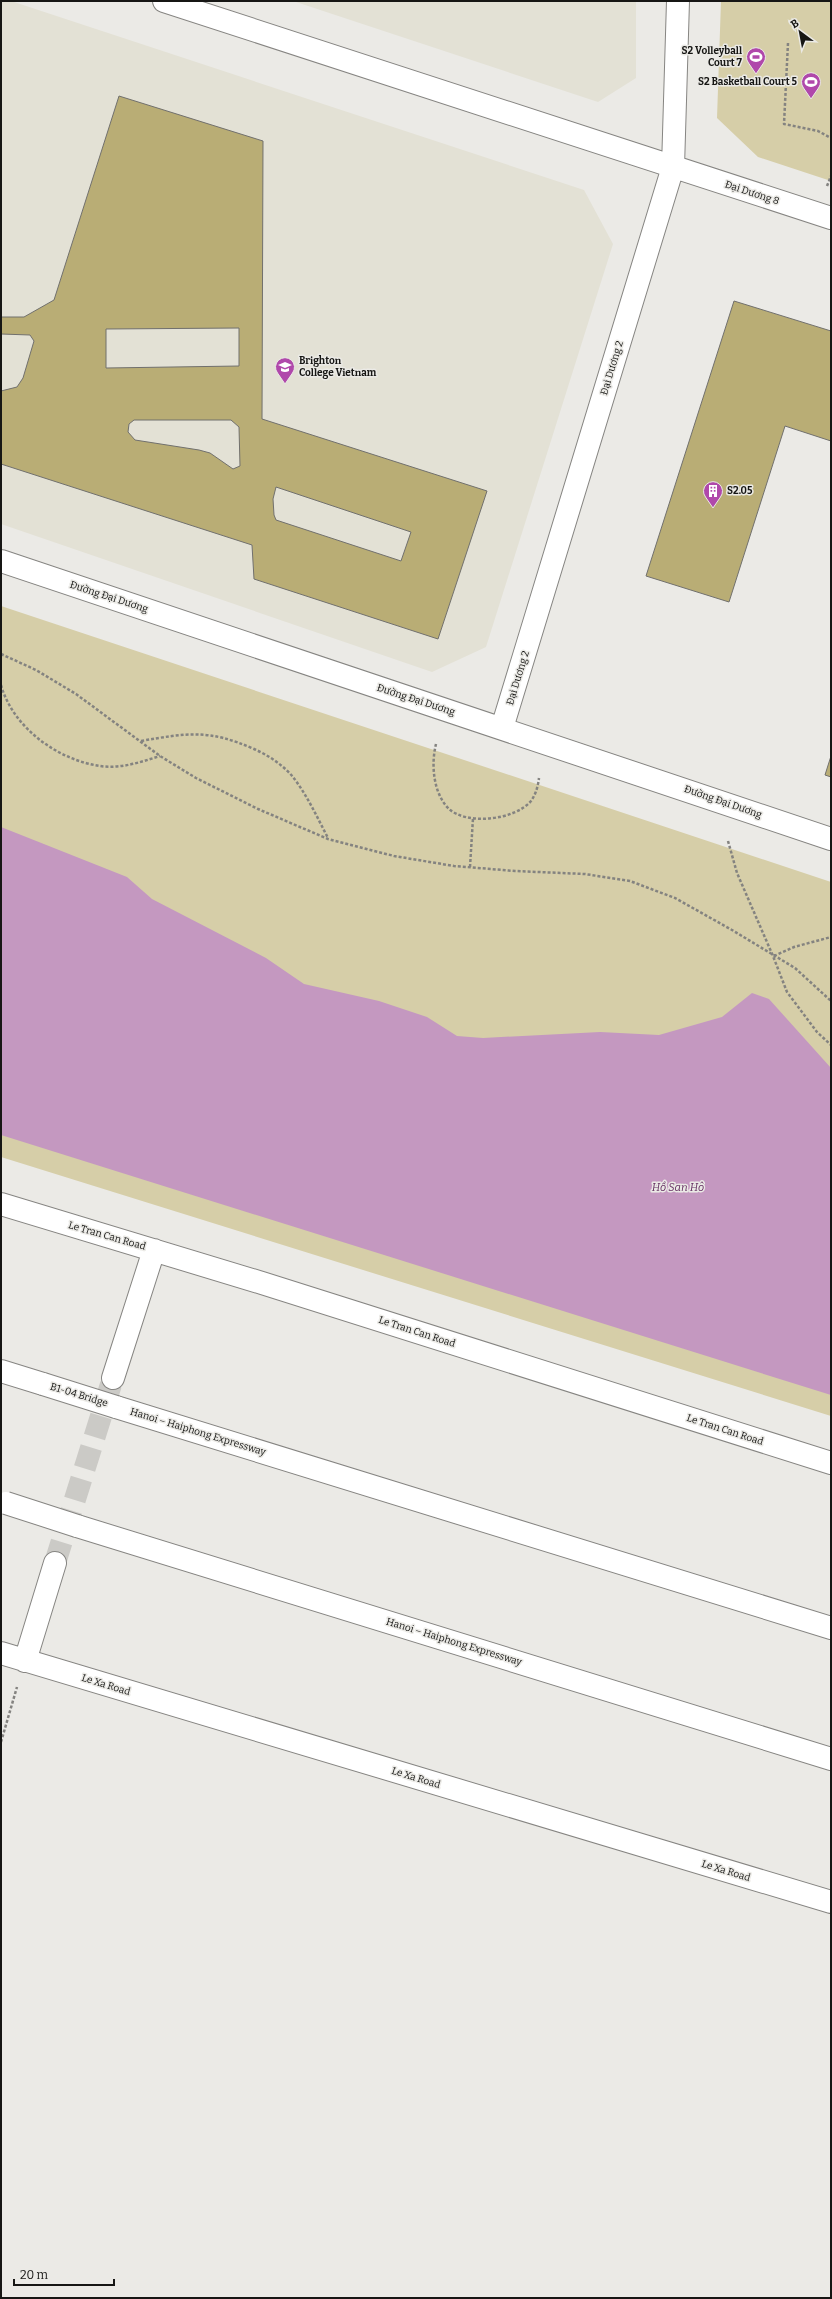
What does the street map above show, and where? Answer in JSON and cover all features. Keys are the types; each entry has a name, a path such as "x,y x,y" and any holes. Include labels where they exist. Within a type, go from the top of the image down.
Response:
{"main road":[{"name":"Đại Dương 8","path":"164,1 831,218"},
{"name":"Đại Dương 2","path":"502,728 673,167 678,1"},
{"name":"Đường Đại Dương","path":"1,561 831,839"},
{"name":"Le Tran Can Road","path":"1,1204 154,1250 831,1464"},
{"path":"113,1378 154,1250"},
{"name":"B1-04 Bridge","path":"1,1371 116,1407"},
{"name":"Hanoi – Haiphong Expressway","path":"116,1407 831,1628"},
{"name":"Hanoi – Haiphong Expressway","path":"4,1502 77,1526 831,1759"},
{"path":"25,1661 54,1563"},
{"name":"Le Xa Road","path":"1,1653 831,1902"}],"path":[{"path":"788,43 784,124 818,131 831,138"},
{"path":"826,188 831,176"},
{"path":"1,654 36,670 76,694 160,756 196,778 258,809 328,838 394,856 515,872 585,874 630,881 674,898 794,968 831,1001"},
{"path":"1,685 7,701 25,726 52,748 75,760 102,766 129,766 160,756"},
{"path":"140,741 193,734 219,736 267,755 292,776 308,799 328,838"},
{"path":"436,744 433,757 434,774 438,792 449,808 465,817 499,818 515,811 530,802 536,791 539,778"},
{"path":"470,867 473,818"},
{"path":"728,841 737,873 787,992 817,1032 831,1045"},
{"path":"773,956 794,947 831,937"},
{"path":"1,1742 25,1661"}],"shaded area":[{"name":"Brighton College Vietnam","path":"1,1 11,1 584,190 613,244 486,647 432,672 1,524"},
{"path":"293,1 636,1 636,78 598,102"},
{"path":"721,1 831,1 831,181 758,157 717,118"},
{"path":"1,606 831,882 831,1416 1,1157"}],"water":[{"name":"Hồ San Hô","path":"1,827 127,877 152,899 266,958 304,984 379,1001 427,1017 457,1036 483,1038 600,1032 659,1035 722,1017 752,993 769,999 831,1068 831,1395 1,1135"}],"building":[{"path":"119,96 263,141 262,419 487,491 438,639 254,579 252,545 1,464 1,391 17,387 23,378 34,341 30,335 1,334 1,317 24,317 54,300","holes":["239,328 239,366 106,368 106,329","134,420 231,420 239,427 240,466 233,469 210,453 199,450 135,440 128,432 129,424","276,487 411,532 401,561 276,520 274,515 273,499"]},
{"name":"S2.05","path":"734,301 831,331 831,441 785,426 729,602 646,576"},
{"path":"831,756 831,777 825,775"}],"tunnel":[{"path":"55,1563 113,1378"}],"place":[{"name":"S2 Volleyball Court 7","path":"756,74"},
{"name":"S2 Basketball Court 5","path":"811,99"},
{"name":"Brighton College Vietnam","path":"285,384"},
{"name":"S2.05","path":"713,508"}]}
